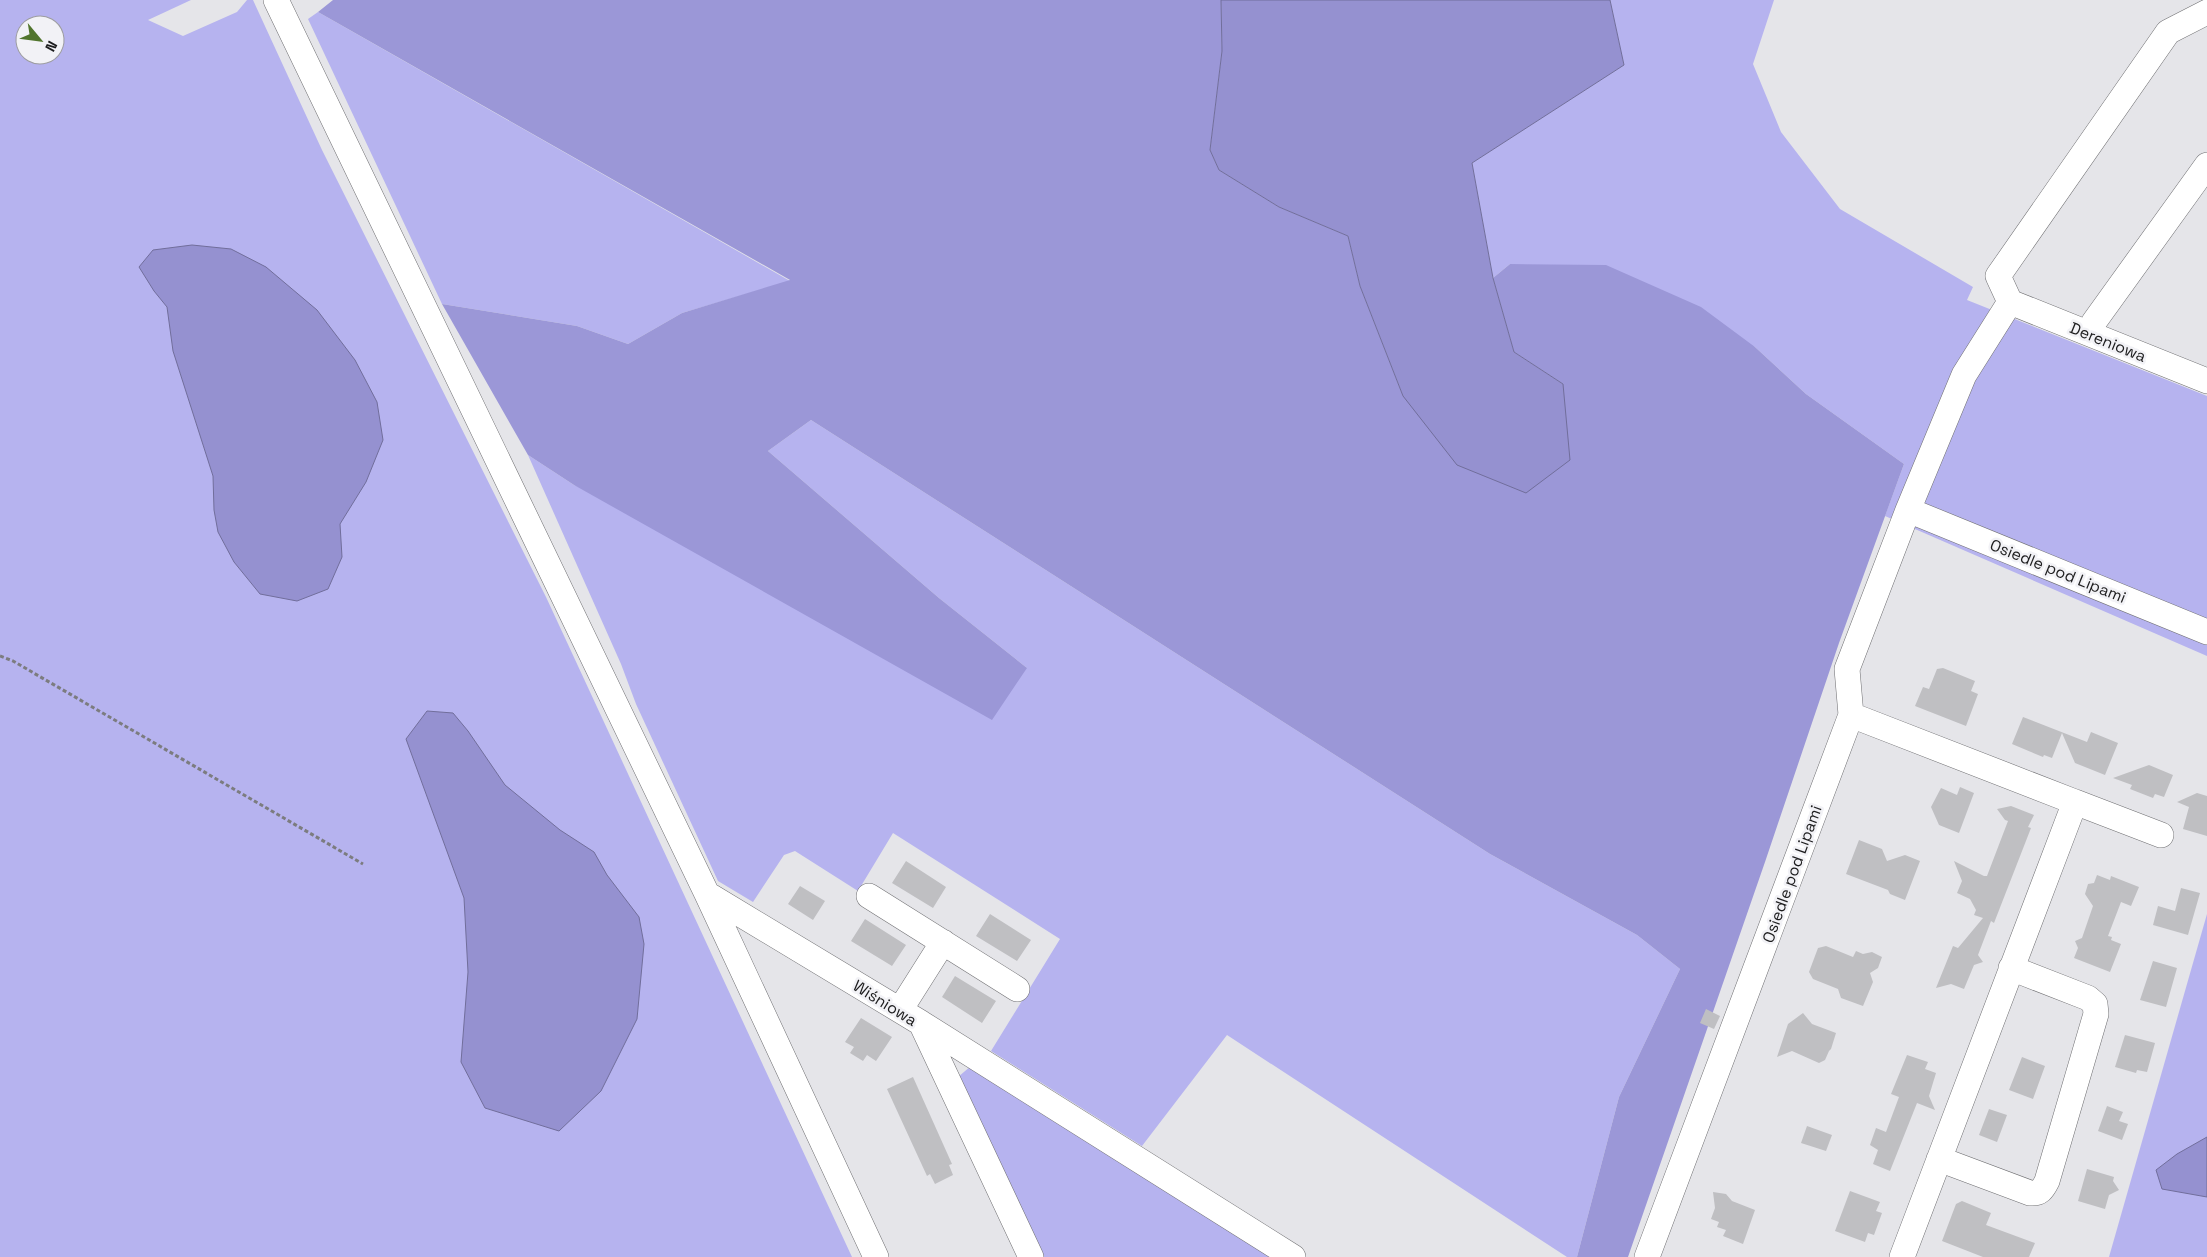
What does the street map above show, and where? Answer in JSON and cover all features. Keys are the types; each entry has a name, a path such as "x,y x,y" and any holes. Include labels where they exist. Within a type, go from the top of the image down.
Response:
{"street":[{"path":"276,0 707,894 876,1257"},
{"path":"2161,835 1851,715 1846,670 1908,510 1964,375 2010,302 1998,276 2168,32 2207,12"},
{"path":"2090,334 2094,322 2207,165"},
{"name":"Dereniowa","path":"2010,302 2207,381"},
{"name":"Osiedle pod Lipami","path":"1908,510 2207,632"},
{"name":"Osiedle pod Lipami","path":"1647,1257 1851,715"},
{"path":"1902,1257 2075,802"},
{"name":"Wiśniowa","path":"707,894 921,1023 1031,1257"},
{"path":"869,896 1017,989"},
{"path":"900,1010 943,942"},
{"path":"1939,1159 2030,1193 2042,1190 2047,1180 2096,1014 2095,1004 2088,998 2011,968"},
{"path":"921,1023 1293,1257"}],"path":[{"path":"0,656 13,661 362,864"}],"shaded area":[{"path":"0,0 191,0 148,20 183,36 237,12 247,0 253,0 322,150 546,597 852,1257 0,1257"},
{"path":"333,0 1221,0 1222,51 1210,150 1219,170 1279,207 1348,236 1360,286 1403,396 1563,384 1514,352 1493,278 1510,264 1606,265 1701,307 1755,347 1806,394 1904,464 1839,643 1628,1257 1577,1257 1619,1097 1680,969 1637,935 1490,854 811,420 768,451 939,598 1027,668 992,720 574,485 528,455 442,304 577,326 628,344 682,313 790,280 318,12"},
{"path":"1221,0 1610,0 1624,65 1472,163 1493,278 1514,352 1563,384 1570,460 1526,493 1457,465 1403,396 1360,286 1348,236 1279,207 1219,170 1210,150 1222,51"},
{"path":"1610,0 1774,0 1753,64 1781,132 1840,209 1973,287 1967,300 2207,396 2207,656 1885,516 1904,464 1806,394 1755,347 1510,264 1493,278 1472,163 1624,65"},
{"path":"318,12 790,281 682,313 628,344 577,326 442,304 308,19"},
{"path":"192,245 231,249 266,267 317,310 355,360 377,402 383,440 366,482 340,524 342,557 328,589 297,601 260,594 234,562 218,532 214,510 213,476 173,351 167,307 139,267 153,250"},
{"path":"811,420 1490,854 1637,935 1680,969 1619,1097 1577,1257 1567,1257 1227,1035 1142,1146 991,1051 1060,939 893,833 858,891 795,851 784,855 753,902 718,881 636,704 621,664 528,455 574,485 1027,668 939,598 768,451"},
{"path":"427,711 453,713 468,731 505,785 560,830 594,852 607,875 639,917 644,944 637,1019 601,1091 559,1131 485,1108 461,1062 468,972 464,898 406,739"},
{"path":"2207,914 2207,1257 2109,1257"},
{"path":"971,1066 1273,1257 1043,1257 958,1077"},
{"path":"2207,1137 2207,1197 2162,1189 2156,1170 2177,1154"}],"building":[{"path":"1943,668 1975,681 1971,691 1978,694 1966,726 1915,706 1923,687 1929,689 1937,669"},
{"path":"2023,717 2087,742 2091,732 2118,743 2105,775 2075,763 2062,733 2052,758 2044,755 2043,757 2012,744"},
{"path":"2149,765 2173,775 2164,797 2155,794 2153,798 2130,789 2132,785 2113,778"},
{"path":"1960,787 1974,793 1959,833 1939,825 1931,807 1941,788 1957,795"},
{"path":"2197,793 2207,796 2207,836 2183,829 2189,807 2177,802"},
{"path":"2011,806 2034,815 2028,827 2031,828 1994,923 1991,921 1978,955 1983,962 1974,965 1964,989 1951,984 1936,988 1953,946 1958,948 1983,918 1974,915 1976,910 1970,899 1957,893 1962,881 1954,861 1987,876 2008,821 2005,820 1997,809"},
{"path":"1859,840 1882,849 1887,861 1905,855 1920,861 1905,900 1890,894 1888,890 1846,874"},
{"path":"906,861 946,887 933,908 892,883"},
{"path":"2097,875 2110,880 2111,876 2139,887 2131,906 2121,902 2108,936 2112,937 2111,940 2121,944 2110,972 2074,958 2078,948 2075,941 2082,938 2093,906 2085,894 2088,884 2094,883"},
{"path":"800,886 825,901 813,920 788,904"},
{"path":"2181,888 2200,893 2188,935 2153,925 2158,906 2175,911"},
{"path":"990,914 1031,940 1017,961 976,936"},
{"path":"865,919 906,945 892,966 851,941"},
{"path":"1826,946 1853,957 1856,951 1863,954 1872,952 1882,957 1878,968 1870,973 1873,982 1863,1006 1841,998 1838,989 1813,979 1809,972 1818,948"},
{"path":"2153,961 2177,968 2166,1007 2140,1000"},
{"path":"955,976 996,1001 982,1023 942,997"},
{"path":"1706,1009 1720,1016 1714,1029 1700,1023"},
{"path":"1803,1013 1812,1024 1836,1033 1825,1060 1819,1063 1792,1051 1777,1057 1788,1024"},
{"path":"861,1018 892,1037 876,1061 867,1055 863,1061 850,1053 854,1047 845,1042"},
{"path":"2125,1035 2155,1043 2147,1072 2137,1070 2136,1073 2115,1067"},
{"path":"1907,1055 1928,1062 1925,1069 1936,1073 1929,1096 1935,1110 1917,1103 1890,1171 1873,1164 1878,1150 1870,1145 1876,1128 1886,1132 1899,1097 1891,1094"},
{"path":"2022,1057 2045,1066 2033,1099 2009,1090"},
{"path":"913,1077 952,1164 949,1165 953,1175 935,1184 930,1174 927,1176 887,1089"},
{"path":"2107,1106 2123,1112 2119,1121 2128,1124 2122,1140 2098,1131"},
{"path":"1989,1109 2007,1115 1997,1142 1979,1135"},
{"path":"1807,1126 1832,1135 1826,1151 1801,1143"},
{"path":"2087,1169 2114,1177 2113,1181 2119,1190 2109,1195 2105,1209 2078,1201"},
{"path":"1850,1191 1880,1202 1876,1211 1882,1213 1874,1235 1868,1233 1865,1242 1835,1231"},
{"path":"1713,1192 1726,1194 1732,1201 1755,1210 1743,1244 1723,1236 1726,1230 1717,1227 1719,1222 1711,1219 1715,1208"},
{"path":"1962,1201 1991,1213 1986,1225 2035,1243 2029,1257 1983,1257 1942,1241 1956,1204"}]}
